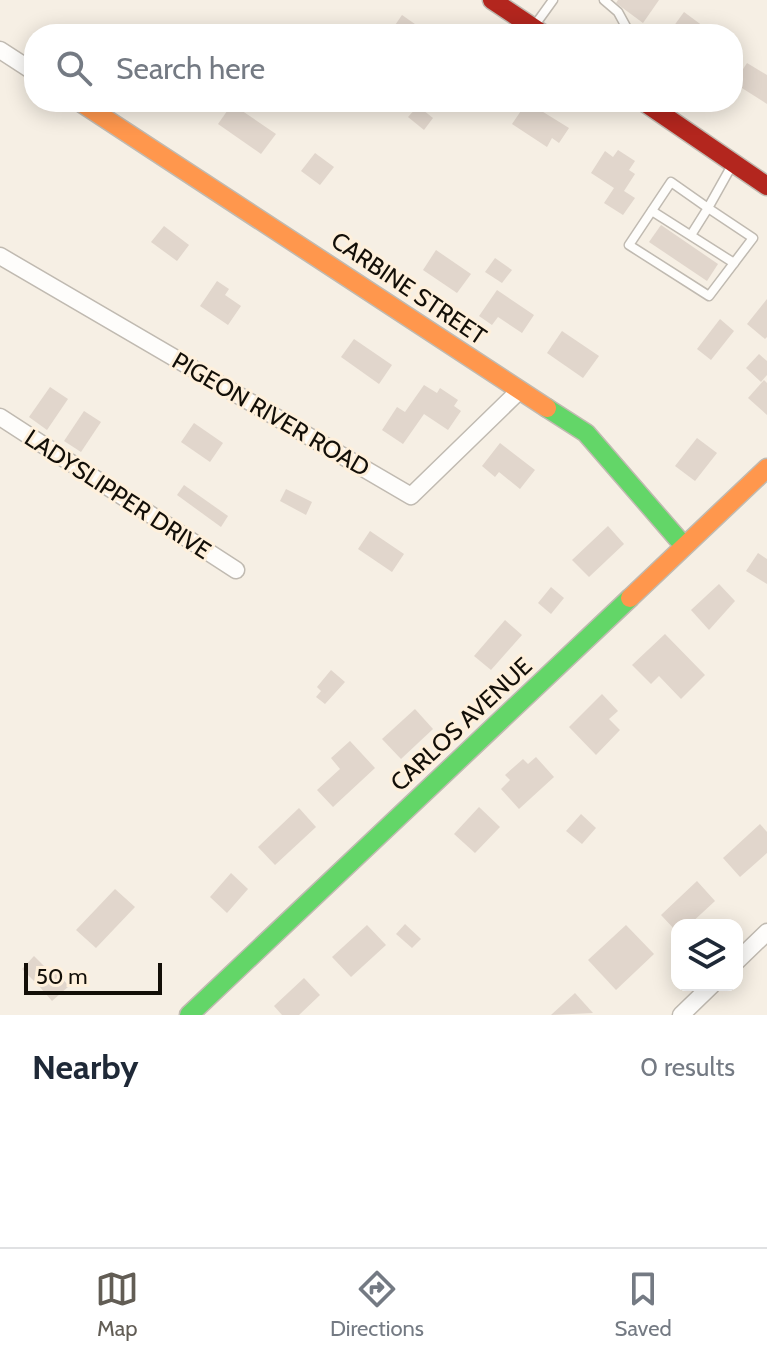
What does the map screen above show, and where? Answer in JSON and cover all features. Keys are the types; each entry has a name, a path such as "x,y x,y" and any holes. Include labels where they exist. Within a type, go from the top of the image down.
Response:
{"street":[{"path":"497,1 528,24"},
{"path":"0,50 24,66"},
{"name":"CARBINE STREET","path":"95,112 586,433 684,546"},
{"path":"659,112 767,186"},
{"name":"PIGEON RIVER ROAD","path":"0,256 411,496 520,390"},
{"name":"LADYSLIPPER DRIVE","path":"0,417 236,570"},
{"name":"CARLOS AVENUE","path":"189,1015 767,468"},
{"path":"743,955 767,932"},
{"path":"681,1015 706,991"}],"lane":[{"path":"541,24 553,0"},
{"path":"604,0 618,12 625,24"},
{"path":"691,235 734,163"},
{"path":"671,182 708,208 753,238 709,296 629,245 671,182"},
{"path":"652,211 674,229 691,235 707,251 734,263"},
{"path":"653,260 660,249"},
{"path":"685,281 692,270"}],"building":[{"path":"618,0 659,0 643,23 616,3"},
{"path":"684,12 700,24 675,24"},
{"path":"402,15 415,24 396,24"},
{"path":"747,63 767,75 767,104 743,89 743,69"},
{"path":"226,112 244,112 276,134 261,154 218,124"},
{"path":"413,112 426,112 433,118 424,130 408,117"},
{"path":"520,112 543,112 569,128 559,143 552,138 547,147 512,124"},
{"path":"618,150 635,161 629,170 635,174 624,191 635,198 623,215 604,203 614,188 591,173 605,151 613,157"},
{"path":"315,153 334,167 320,185 301,171"},
{"path":"661,225 718,264 707,281 649,242"},
{"path":"164,226 189,245 177,261 151,242"},
{"path":"436,250 471,274 457,293 423,270"},
{"path":"495,258 512,270 502,283 485,272"},
{"path":"217,281 229,289 225,295 241,306 228,325 200,306"},
{"path":"497,290 534,315 522,333 498,317 492,325 479,316"},
{"path":"767,299 767,337 765,339 747,324"},
{"path":"720,319 734,331 711,360 697,349"},
{"path":"562,331 599,356 583,378 547,353"},
{"path":"354,339 392,365 379,384 341,357"},
{"path":"759,354 767,361 767,375 761,382 746,368"},
{"path":"764,380 767,383 767,415 748,398"},
{"path":"424,385 437,393 440,388 458,400 454,406 461,411 448,430 424,414 403,444 382,430 397,407 405,412"},
{"path":"50,387 68,399 47,430 29,417"},
{"path":"84,411 101,422 81,452 64,441"},
{"path":"194,423 223,443 210,462 181,442"},
{"path":"697,438 717,453 695,481 675,466"},
{"path":"500,443 535,470 520,489 499,472 495,477 482,466"},
{"path":"184,485 228,516 221,527 177,495"},
{"path":"286,489 312,502 306,515 280,501"},
{"path":"608,526 624,544 589,577 572,560"},
{"path":"370,531 404,554 392,572 358,549"},
{"path":"758,553 767,559 767,584 746,571"},
{"path":"719,584 735,601 709,630 691,610"},
{"path":"551,587 564,598 551,614 538,603"},
{"path":"505,620 522,635 491,670 474,656"},
{"path":"665,634 705,675 681,699 659,676 651,684 632,665"},
{"path":"331,670 345,682 325,704 316,697 321,691 317,687"},
{"path":"602,694 618,711 609,719 620,730 596,755 569,727"},
{"path":"415,709 433,729 401,759 382,739"},
{"path":"350,741 375,768 333,807 317,790 340,769 331,758"},
{"path":"536,757 554,777 519,809 501,789 510,780 505,775 523,759 528,764"},
{"path":"479,807 500,827 475,853 454,834"},
{"path":"299,808 316,827 275,865 258,847"},
{"path":"581,814 596,828 582,844 566,831"},
{"path":"760,824 767,832 767,853 740,877 723,858"},
{"path":"231,873 248,889 227,913 210,897"},
{"path":"697,881 715,901 696,919 671,919 671,926 661,915"},
{"path":"115,889 135,907 96,948 76,930"},
{"path":"405,924 421,939 412,948 396,934"},
{"path":"367,925 386,945 351,977 332,957"},
{"path":"626,925 654,954 616,990 588,960"},
{"path":"34,956 47,969 34,981 22,969"},
{"path":"55,971 69,986 52,1001 39,986"},
{"path":"304,978 320,995 299,1015 282,1015 274,1006"},
{"path":"575,993 593,1013 551,1015"}],"traffic: fast":[{"path":"547,408 586,433 684,546"},
{"path":"189,1015 630,598"}],"traffic: slow":[{"path":"95,112 547,408"},
{"path":"630,598 767,468"}],"traffic: jam":[{"path":"492,0 528,24"},
{"path":"659,112 767,186"}]}
